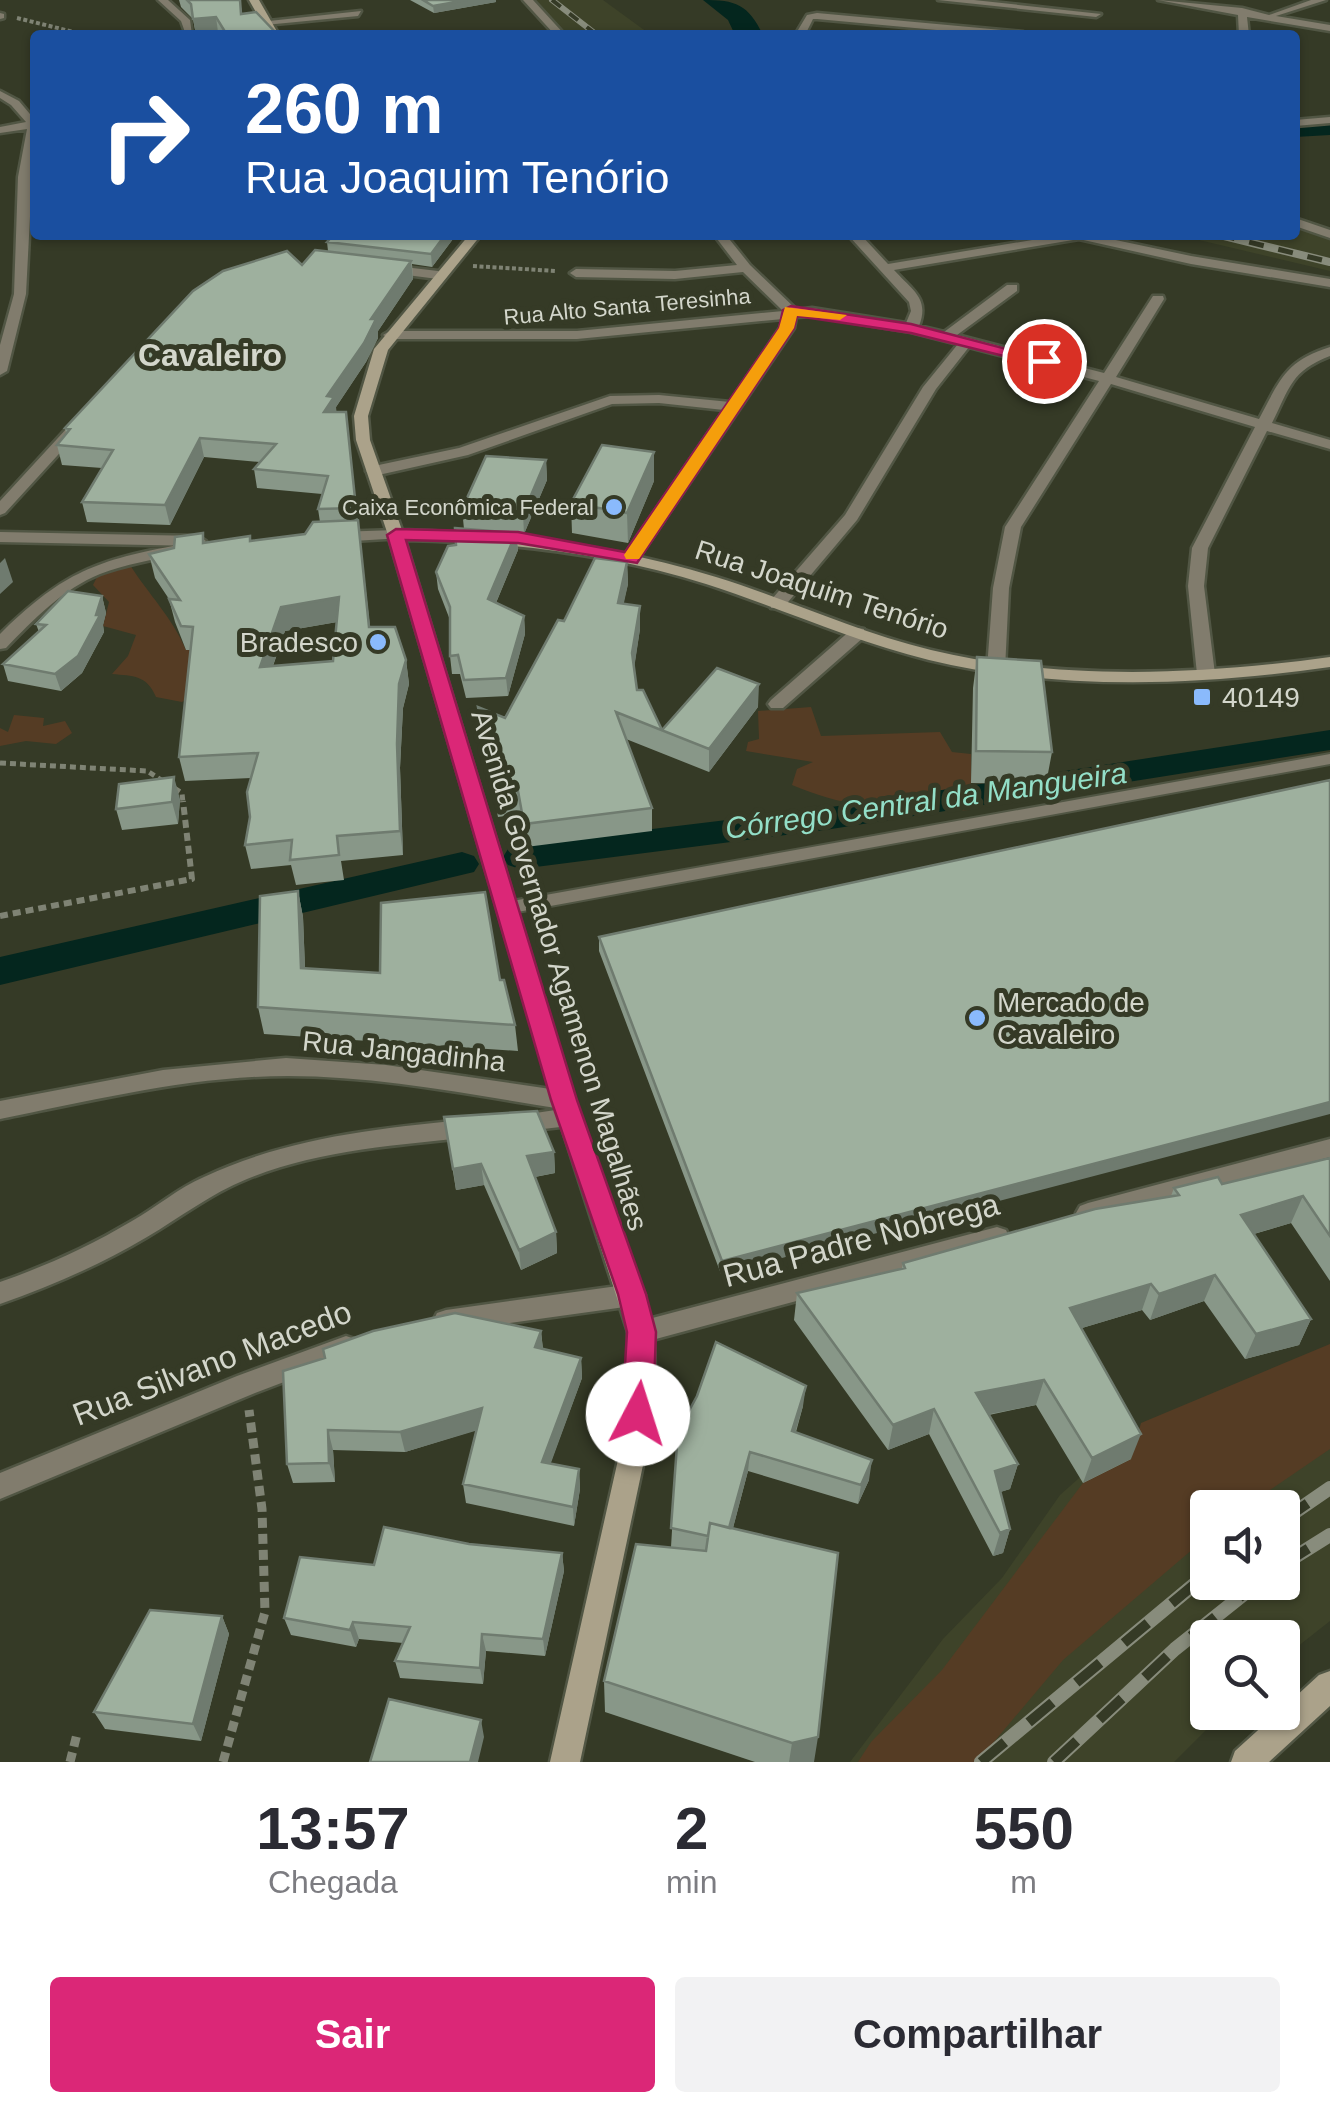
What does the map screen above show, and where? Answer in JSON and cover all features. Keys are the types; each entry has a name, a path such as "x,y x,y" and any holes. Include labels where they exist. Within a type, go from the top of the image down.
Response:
{"main road":[{"path":"254,0 271,30"},
{"name":"Avenida Governador Agamenon Magalhães","path":"470,240 390,336 372,372 361,416 363,440 396,535 566,1109 632,1294 641,1332 642,1377 633,1452 565,1762"},
{"name":"Rua Joaquim Tenório","path":"396,535 518,538 630,559 858,632 996,669 1206,674 1280,671 1330,662"},
{"path":"1246,1762 1330,1686"}],"street":[{"path":"163,0 185,20 188,30"},
{"path":"528,0 555,30"},
{"path":"942,0 1097,19 1094,0"},
{"path":"1162,0 1330,28"},
{"path":"1266,16 1321,0"},
{"path":"1242,11 1244,30"},
{"path":"265,22 358,13"},
{"path":"803,30 810,17 873,14 945,30"},
{"path":"0,94 30,120"},
{"path":"1300,122 1330,120"},
{"path":"0,130 30,125"},
{"path":"0,371 5,332 20,294 24,177 30,145"},
{"path":"1300,224 1330,234"},
{"path":"630,559 786,328 791,310 746,268 724,240"},
{"path":"859,240 915,301 918,311 911,328"},
{"path":"884,268 1053,240"},
{"path":"1099,240 1330,283"},
{"path":"379,268 443,269"},
{"path":"576,272 675,275 746,268"},
{"path":"946,337 1012,288"},
{"path":"996,669 1003,572 1013,527 1158,299"},
{"name":"Rua Alto Santa Teresinha","path":"390,336 577,335 791,310 911,328 1330,445"},
{"path":"778,604 851,517 930,387 966,342"},
{"path":"1206,674 1196,586 1200,548 1290,373 1302,362 1330,352"},
{"path":"374,471 463,452 610,400 659,399 735,407"},
{"path":"0,510 88,413"},
{"name":"Rua Joaquim Tenório","path":"319,538 396,535"},
{"path":"0,537 223,542 108,564 76,575 0,644"},
{"path":"776,704 858,632"},
{"name":"Rua Jangadinha","path":"0,1110 194,1076 265,1068 328,1068 566,1109"},
{"path":"0,1292 40,1280 138,1230 209,1185 265,1161 356,1140 566,1109"},
{"path":"1062,1220 1330,1148"},
{"name":"Rua Padre Nobrega","path":"641,1332 1024,1230"},
{"path":"414,1328 632,1294"},
{"name":"Rua Silvano Macedo","path":"0,1486 246,1384 378,1336"}],"lane":[{"path":"506,908 1330,759"}],"path":[{"path":"1,16 75,30"},
{"path":"443,269 576,272"},
{"path":"0,763 146,771 160,777 182,793 192,880 0,916"},
{"path":"223,1762 265,1612 262,1509 246,1384"},
{"path":"70,1762 77,1734"}],"shaded area":[{"path":"535,0 603,0 644,30 562,30"},
{"path":"1300,228 1330,237 1330,271 1199,240 1300,240"},
{"path":"130,565 186,650 219,651 196,692 182,702 156,697 148,684 138,678 112,674 128,656 136,635 103,626 109,602 93,585 97,577"},
{"path":"811,707 821,736 940,732 952,752 971,754 971,810 902,810 836,800 792,785 797,769 813,762 746,751 748,742 759,739 758,711"},
{"path":"14,715 44,718 43,726 65,721 72,733 56,744 26,741 0,746 0,728 8,732"},
{"path":"1330,1344 1330,1449 1270,1490 1190,1490 1190,1552 1063,1660 977,1762 858,1762 871,1742 942,1670 1083,1483 1131,1459 1141,1423"},
{"path":"1330,1354 1330,1621 1300,1645 1300,1620 1190,1620 1190,1730 1206,1730 1174,1762 850,1762 943,1639 1002,1578 1060,1495 1087,1471"}],"building":[{"path":"187,0 240,0 241,14 256,12 273,30 224,30 216,17 193,19"},
{"path":"423,0 467,0 433,6"},
{"path":"329,240 441,240 431,254"},
{"path":"315,250 411,261 371,319 376,319 364,343 327,396 334,397 324,412 346,412 356,508 318,509 328,476 254,469 276,444 200,438 165,505 82,502 113,450 57,445 70,429 65,428 193,291 223,271 287,251 302,265"},
{"path":"602,445 654,452 627,513 571,503"},
{"path":"486,456 546,460 523,514 462,509"},
{"path":"358,520 369,627 395,627 406,660 399,684 400,831 337,836 339,855 290,860 292,840 245,845 250,817 247,792 258,753 179,757 193,627 181,626 169,599 180,600 149,554 174,548 175,537 203,533 203,543 250,536 250,541 305,534 313,522","holes":["339,597 333,661 260,667 281,607"]},
{"path":"455,528 516,533 488,599 524,616 506,678 464,680 458,655 450,656 450,607 436,572 448,546 456,545"},
{"path":"595,558 627,562 618,603 640,606 632,653 637,690 643,690 662,730 717,668 759,684 709,749 616,712 652,808 524,824 518,791 496,794 478,707 505,718 558,620 564,621"},
{"path":"68,591 102,596 96,615 100,615 78,656 55,674 3,664 46,625 36,624"},
{"path":"977,657 1041,661 1052,752 976,751"},
{"path":"174,777 172,802 116,809 119,784"},
{"name":"Mercado de Cavaleiro","path":"1330,780 1330,1102 722,1261 599,937"},
{"path":"298,891 301,968 380,973 381,903 485,892 500,980 504,980 515,1025 258,1007 260,896"},
{"path":"537,1111 554,1152 527,1156 556,1232 519,1250 481,1164 453,1169 444,1117"},
{"path":"1330,1158 1330,1236 1303,1196 1241,1215 1311,1319 1256,1334 1215,1275 1159,1294 1151,1284 1070,1308 1141,1434 1092,1458 1044,1380 976,1393 1018,1464 995,1471 1010,1529 1000,1533 934,1409 893,1425 797,1293 905,1268 903,1263 1095,1209 1179,1195 1174,1188 1218,1177 1222,1184"},
{"path":"455,1313 541,1331 535,1347 581,1358 542,1462 579,1469 573,1507 463,1484 482,1408 400,1432 328,1430 329,1463 287,1464 283,1371 325,1358 323,1349 373,1331"},
{"path":"716,1342 806,1386 792,1431 872,1460 861,1485 750,1452 729,1528 710,1523 708,1536 671,1528 678,1431 697,1396"},
{"path":"710,1523 838,1553 818,1737 792,1743 604,1681 636,1544 706,1551"},
{"path":"384,1527 469,1544 562,1553 543,1639 482,1634 480,1668 395,1661 410,1627 353,1622 350,1630 284,1618 300,1557 374,1565"},
{"path":"150,1610 222,1616 193,1724 94,1712"},
{"path":"389,1699 481,1720 470,1762 370,1762"}],"waterway":[{"path":"716,0 740,16 747,30"},
{"path":"1300,128 1330,126"},
{"name":"Córrego Central da Mangueira","path":"520,857 825,819 1330,740"},
{"name":"Córrego Central da Mangueira","path":"0,971 462,864"}],"railway":[{"path":"552,0 591,30"},
{"path":"1240,240 1330,262"},
{"path":"1300,1509 1330,1488"},
{"path":"1300,1554 1330,1535"},
{"path":"981,1762 1190,1588"},
{"path":"1054,1762 1175,1649 1236,1600"}],"slow traffic":[{"path":"633,555 786,328 791,310 840,315"}],"place":[{"name":"Caixa Econômica Federal","path":"614,507"},
{"name":"Bradesco","path":"378,642"},
{"name":"40149","path":"1202,697"},
{"name":"Mercado de Cavaleiro","path":"977,1018"}],"district":[{"name":"Cavaleiro","path":"210,355"}],"route":[{"path":"638,1414 641,1332 632,1294 564,1100 396,535 518,538 630,559 735,407 786,328 791,310 911,328 1044,361"}]}
